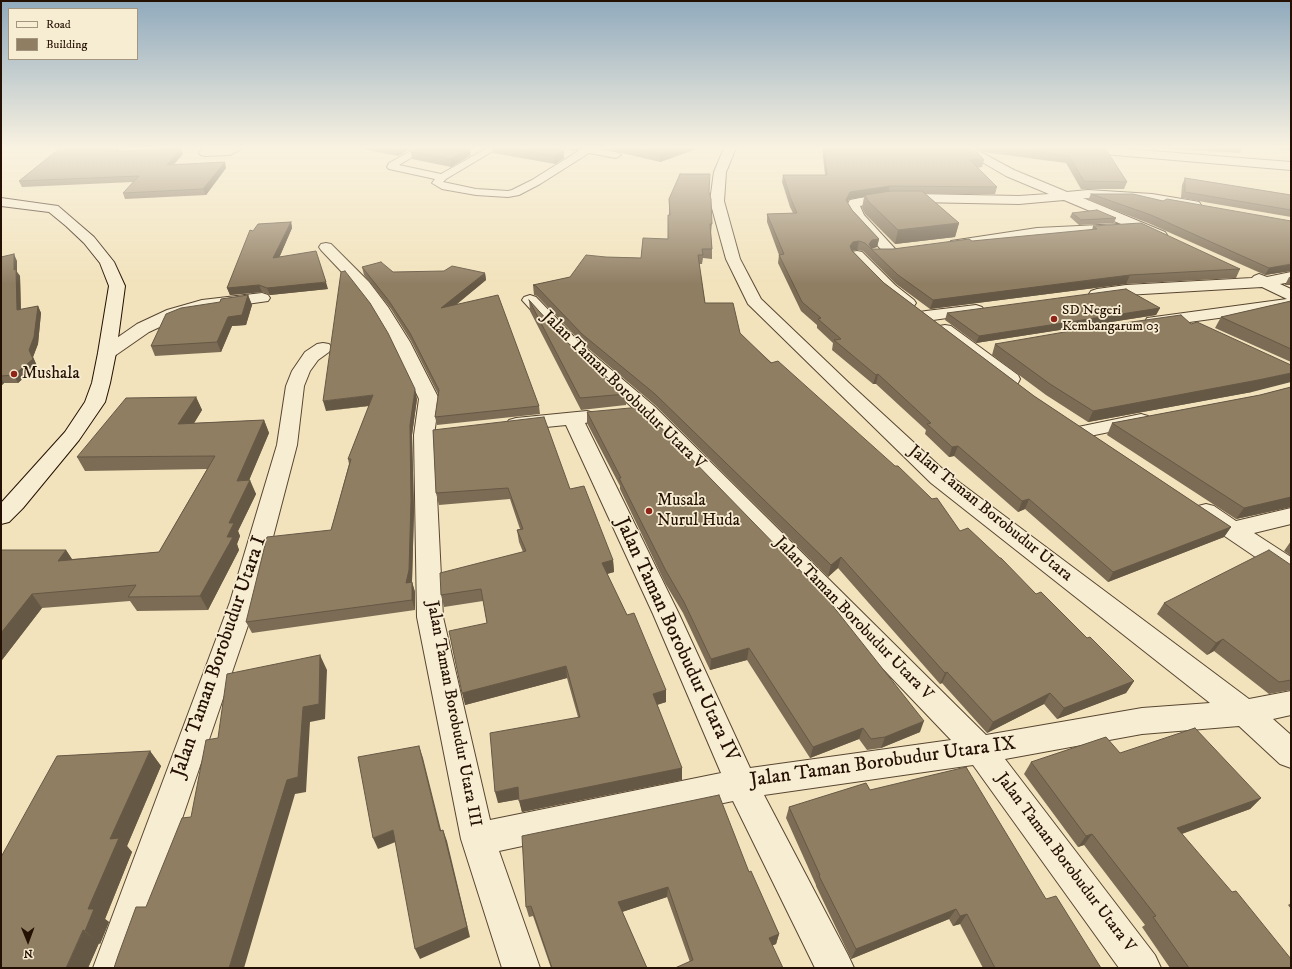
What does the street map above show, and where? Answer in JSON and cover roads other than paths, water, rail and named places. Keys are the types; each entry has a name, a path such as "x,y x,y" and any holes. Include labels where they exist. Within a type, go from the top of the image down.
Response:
{"street":[{"name":"Jalan Taman Borobudur Utara","path":"718,193 717,201 733,259 754,301 842,387 940,478 1245,713 1291,754"},
{"path":"1056,193 1174,241"},
{"path":"891,252 859,217 852,207 855,203 870,200 910,199 1019,200 1088,194 1130,195 1206,208"},
{"path":"1,202 53,209 89,240 107,262 116,286 107,353 101,383 95,402 72,436 15,503 1,516"},
{"path":"946,245 1037,232 1142,227"},
{"name":"Jalan Taman Borobudur Utara III","path":"326,248 363,285 401,342 429,399 432,434 430,617 478,839 521,968"},
{"path":"907,250 857,255 889,288 1026,391"},
{"path":"1236,269 1291,295"},
{"path":"1079,296 1126,290 1264,282 1291,277"},
{"path":"1126,290 1176,318 1203,330"},
{"path":"107,353 143,328 173,314 202,305 262,298"},
{"name":"Jalan Taman Borobudur Utara V","path":"530,300 636,412 980,750 1142,968"},
{"path":"1138,324 1291,303"},
{"path":"926,316 994,307"},
{"path":"974,351 996,347"},
{"name":"Jalan Taman Borobudur Utara I","path":"112,968 243,602 287,445 295,386 301,371 311,356 323,348"},
{"path":"502,425 603,415"},
{"path":"1085,431 1162,416"},
{"name":"Jalan Taman Borobudur Utara IV","path":"573,418 666,614 741,784 835,968"},
{"path":"1067,419 1104,444"},
{"path":"1194,504 1291,569"},
{"path":"1232,530 1291,516"},
{"name":"Jalan Taman Borobudur Utara IX","path":"478,839 741,784 980,750 1142,721 1245,713 1291,703"}],"lane":[{"path":"496,193 513,193"}],"place":[{"name":"SD Negeri Kembangarum 03","path":"1054,319"},
{"name":"Mushala","path":"14,374"},
{"name":"Musala Nurul Huda","path":"649,511"}]}
